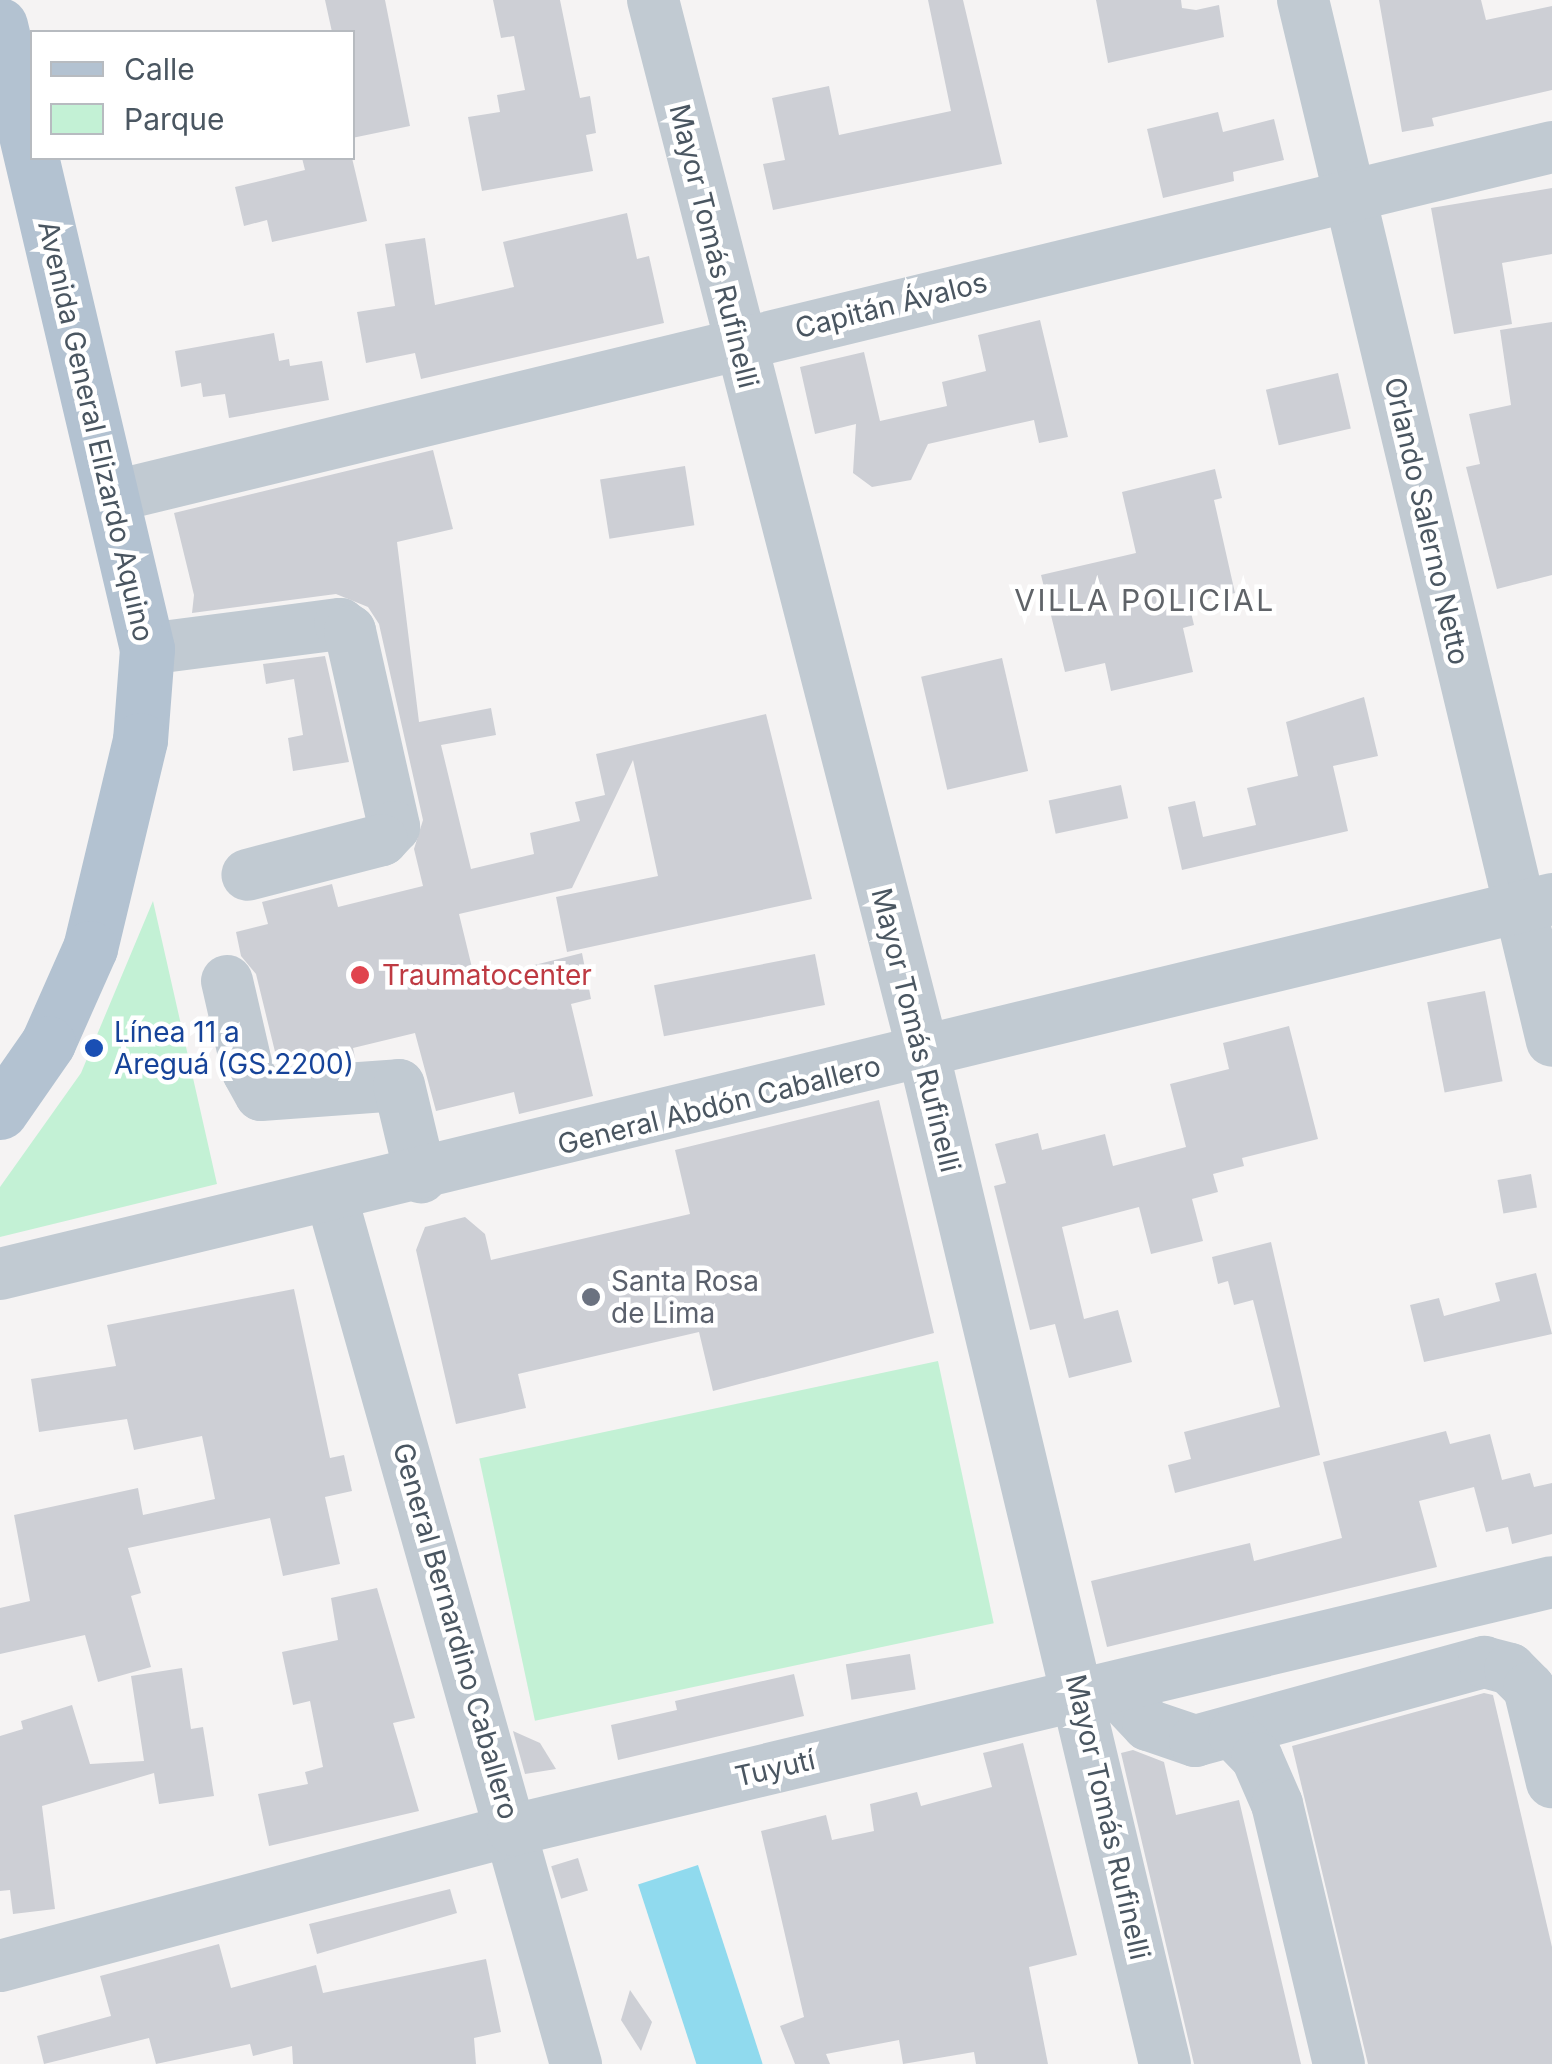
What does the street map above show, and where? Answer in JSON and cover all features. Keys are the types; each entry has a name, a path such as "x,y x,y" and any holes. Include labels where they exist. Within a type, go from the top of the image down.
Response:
{"main road":[{"name":"Avenida General Elizardo Aquino","path":"0,25 30,148"},
{"name":"Avenida General Elizardo Aquino","path":"0,1112 48,1043 90,948 136,758 147,649 115,496 33,160"}],"street":[{"name":"Mayor Tomás Rufinelli","path":"653,0 737,342 924,1055 1098,1693 1165,2064"},
{"name":"Orlando Salerno Netto","path":"1303,0 1350,195 1535,903 1552,1041"},
{"name":"Capitán Ávalos","path":"115,496 1552,147"},
{"path":"147,649 340,624 350,631 394,828 382,840 246,874"},
{"name":"General Abdón Caballero","path":"0,1274 420,1177 1535,903"},
{"path":"227,981 248,1072 261,1095 399,1085 420,1177"},
{"name":"General Bernardino Caballero","path":"332,1198 576,2064"},
{"name":"Tuyutí","path":"0,1966 512,1830 1552,1582"},
{"path":"1098,1693 1148,1725 1196,1742 1484,1662 1510,1668 1528,1688 1552,1782"},
{"path":"1234,1734 1257,1758 1277,1804 1339,2064"}],"green space":[{"path":"153,901 217,1184 0,1237 0,1187 81,1073"},
{"path":"938,1361 994,1623 535,1721 479,1459"}],"water":[{"path":"698,1865 763,2064 696,2064 638,1884"}],"building":[{"path":"325,0 385,0 410,126 355,137 355,30 332,30"},
{"path":"493,0 560,0 580,98 590,96 596,133 586,135 593,171 482,191 468,117 500,112 497,95 525,90 514,36 501,38"},
{"path":"928,0 963,0 1002,164 773,210 763,164 785,160 772,98 829,86 839,135 951,111"},
{"path":"1096,0 1181,0 1182,8 1196,10 1219,5 1224,37 1108,63"},
{"path":"1379,0 1481,0 1486,20 1552,6 1552,90 1432,118 1434,126 1402,132"},
{"path":"1218,112 1223,132 1274,119 1284,160 1233,172 1234,181 1163,198 1147,129"},
{"path":"302,160 352,160 367,221 272,242 267,220 244,226 235,187 305,170"},
{"path":"1552,188 1552,254 1502,263 1512,324 1454,334 1431,208"},
{"path":"627,213 637,259 649,256 664,323 421,379 415,353 366,363 357,312 395,306 385,244 425,238 435,305 514,287 503,242"},
{"path":"1040,320 1068,437 1039,443 1034,420 928,444 911,480 872,487 853,473 856,424 815,434 800,367 864,352 880,421 947,406 942,382 986,371 978,335"},
{"path":"1552,322 1552,575 1497,589 1466,467 1480,464 1469,414 1511,405 1500,330"},
{"path":"274,333 279,361 289,359 290,366 322,361 329,400 229,418 225,394 203,397 201,383 181,387 175,351"},
{"path":"1338,373 1351,429 1279,445 1266,390"},
{"path":"433,450 453,529 397,542 419,722 491,708 496,735 441,745 471,869 534,854 530,833 580,821 575,802 605,795 596,754 766,714 812,899 567,952 556,897 658,876 633,760 572,888 459,914 475,980 582,953 591,999 571,1004 593,1096 519,1114 514,1092 436,1111 415,1033 353,1048 355,1058 325,1055 278,1064 256,974 241,956 236,932 268,924 262,902 332,884 338,907 423,886 414,849 423,820 379,624 368,607 336,594 192,613 194,595 174,513"},
{"path":"685,466 694,525 609,539 600,479"},
{"path":"1215,469 1222,498 1214,500 1235,593 1189,604 1194,625 1183,628 1193,672 1111,691 1105,663 1065,672 1041,575 1136,553 1122,492"},
{"path":"325,656 349,762 293,771 288,738 303,735 294,679 266,684 263,664"},
{"path":"1002,658 1028,771 947,790 921,677"},
{"path":"1364,697 1378,756 1333,766 1348,831 1182,870 1168,807 1195,801 1203,837 1256,825 1247,788 1298,776 1286,722"},
{"path":"1121,785 1128,818 1056,834 1049,800"},
{"path":"815,954 825,1005 664,1036 654,985"},
{"path":"1485,991 1503,1081 1445,1093 1427,1002"},
{"path":"1289,1026 1318,1139 1242,1158 1244,1166 1213,1174 1218,1192 1192,1199 1203,1241 1151,1254 1139,1207 1062,1227 1084,1319 1118,1310 1132,1362 1069,1378 1055,1324 1030,1330 994,1186 1006,1183 995,1144 1038,1133 1042,1150 1105,1134 1113,1166 1186,1147 1170,1084 1229,1069 1223,1043"},
{"path":"879,1100 934,1333 713,1391 699,1332 518,1374 526,1408 456,1424 416,1250 425,1227 465,1217 485,1234 491,1260 690,1214 675,1150"},
{"path":"1531,1174 1537,1207 1503,1213 1498,1180"},
{"path":"1271,1242 1320,1455 1175,1493 1168,1465 1191,1459 1184,1432 1280,1407 1253,1300 1234,1305 1228,1281 1218,1284 1212,1257"},
{"path":"1536,1273 1552,1334 1424,1362 1410,1305 1439,1298 1444,1316 1500,1301 1495,1283"},
{"path":"294,1289 330,1458 344,1455 352,1491 325,1497 340,1564 283,1576 270,1518 128,1548 141,1593 131,1596 151,1667 98,1682 85,1635 0,1654 0,1608 30,1601 14,1515 138,1488 143,1515 215,1499 202,1436 134,1450 127,1419 39,1432 31,1379 116,1366 107,1325"},
{"path":"1446,1431 1450,1444 1490,1434 1502,1480 1530,1473 1534,1487 1552,1483 1552,1534 1512,1544 1508,1527 1486,1532 1474,1487 1419,1501 1437,1567 1107,1647 1091,1581 1250,1543 1254,1561 1342,1538 1323,1462"},
{"path":"377,1588 415,1718 393,1723 419,1811 269,1846 258,1794 308,1784 305,1772 323,1767 310,1701 293,1705 282,1652 338,1640 331,1598"},
{"path":"910,1654 916,1690 851,1700 846,1664"},
{"path":"182,1668 191,1729 203,1727 214,1796 159,1804 154,1773 42,1806 55,1909 13,1914 10,1890 0,1891 0,1736 23,1729 21,1721 72,1705 90,1764 144,1761 131,1676"},
{"path":"794,1674 804,1716 618,1760 611,1725 677,1710 675,1701"},
{"path":"1484,1693 1493,1695 1552,1947 1552,2064 1368,2064 1292,1746"},
{"path":"513,1731 540,1743 556,1769 525,1774"},
{"path":"1023,1743 1077,1955 1029,1967 1048,2064 976,2064 974,2052 903,2064 899,2040 826,2054 830,2064 795,2064 780,2026 804,2017 761,1831 826,1815 832,1840 874,1831 870,1804 917,1792 921,1806 992,1787 983,1753"},
{"path":"1133,1750 1164,1762 1176,1815 1239,1800 1301,2064 1194,2064 1121,1753"},
{"path":"578,1858 588,1891 561,1899 551,1866"},
{"path":"450,1889 457,1913 317,1954 309,1924"},
{"path":"219,1944 231,1988 316,1965 323,1993 486,1959 501,2032 474,2038 476,2064 293,2064 292,2046 253,2056 250,2044 156,2064 149,2038 44,2064 37,2036 111,2016 100,1976"},
{"path":"630,1990 652,2022 641,2051 621,2020"}],"place":[{"name":"Traumatocenter","path":"360,975"},
{"name":"Línea 11 a Areguá (GS.2200)","path":"94,1048"},
{"name":"Santa Rosa de Lima","path":"591,1297"}],"district":[{"name":"VILLA POLICIAL","path":"1145,600"}]}
